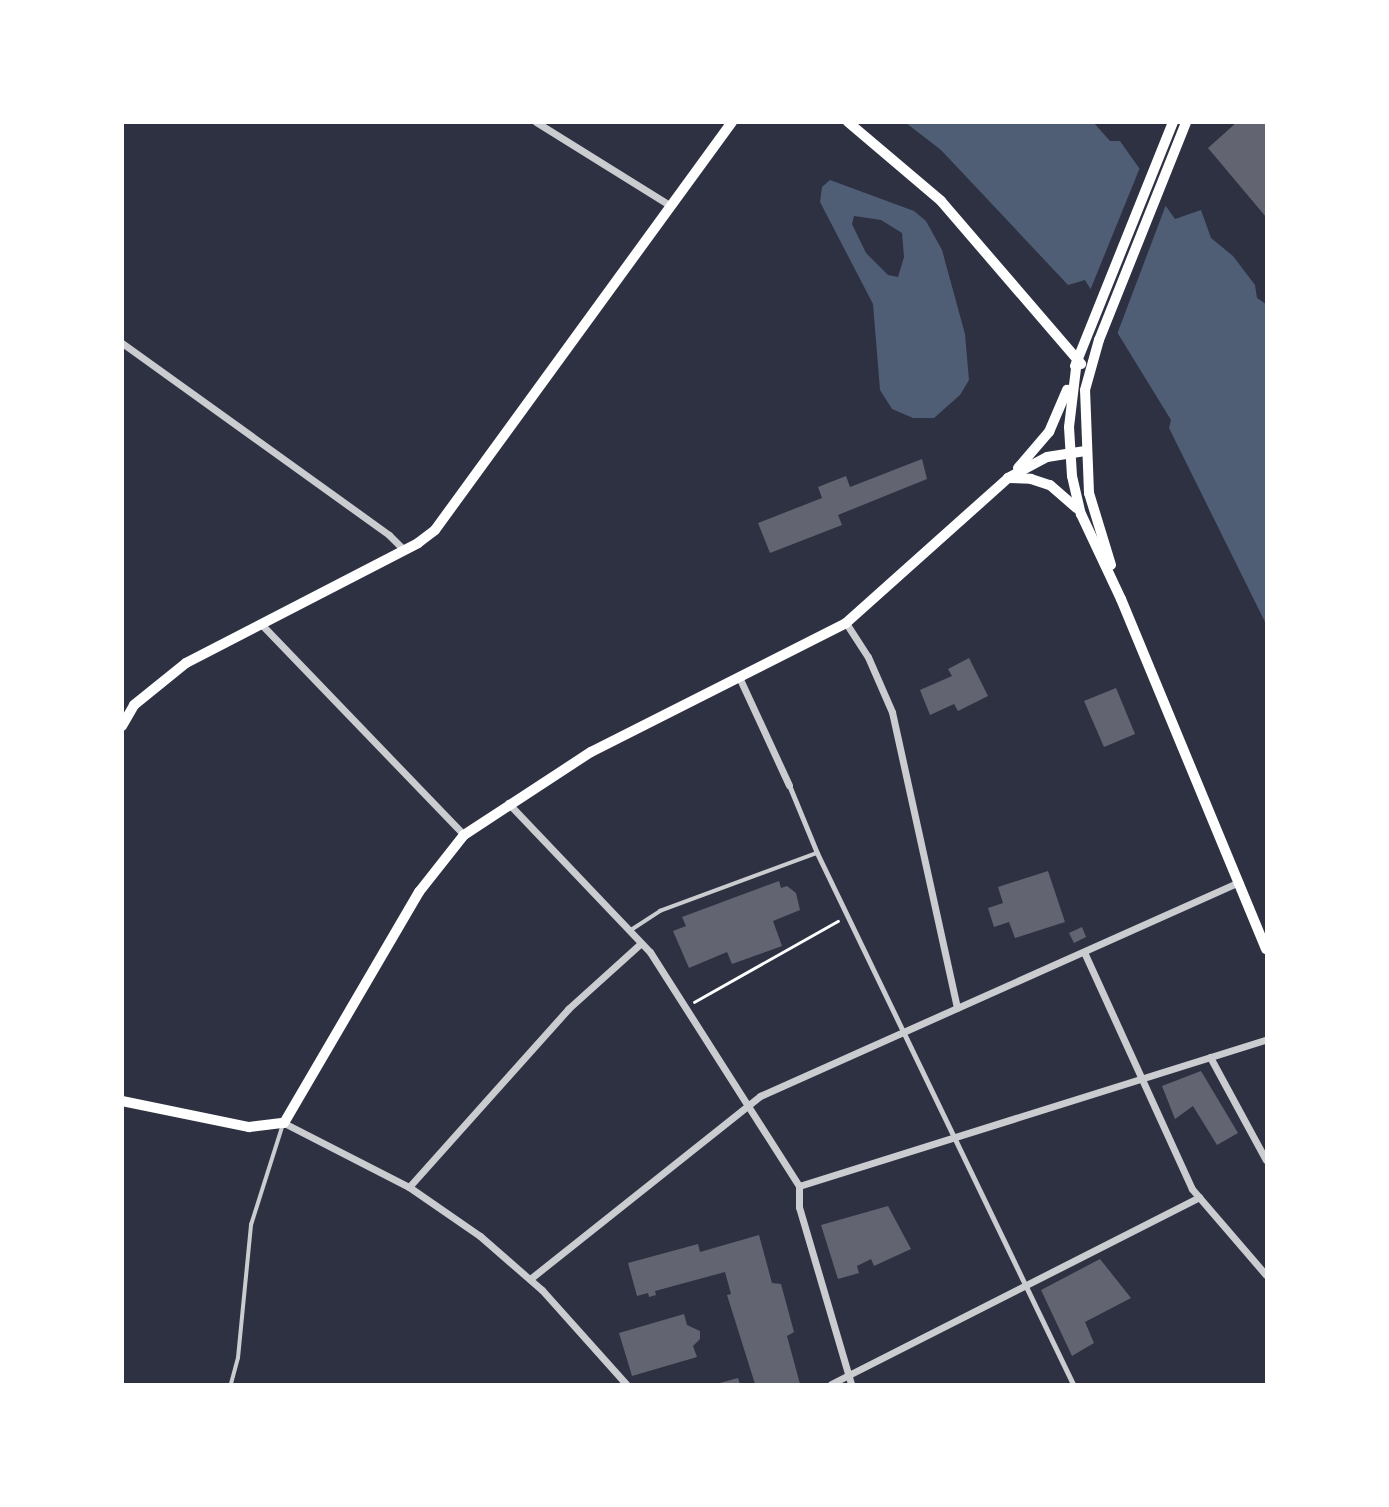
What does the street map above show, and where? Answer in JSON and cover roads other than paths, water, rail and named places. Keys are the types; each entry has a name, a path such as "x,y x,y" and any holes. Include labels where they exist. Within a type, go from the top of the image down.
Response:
{"main road":[{"path":"122,726 134,705 158,682 404,550 435,530 732,122"},
{"path":"848,122 941,201 1088,372"},
{"path":"122,1101 249,1127 284,1122 419,892 464,835 508,803 591,752 846,623 1008,478 1049,432 1173,122"},
{"path":"1121,599 1089,493 1084,451 1088,372 1186,122"},
{"path":"1077,360 1071,389 1069,453 1081,514 1121,599 1266,948"},
{"path":"1008,478 1047,457 1084,451"},
{"path":"1008,478 1031,479 1050,485 1062,492 1081,514"}],"street":[{"path":"536,122 671,206"},
{"path":"122,343 389,535 404,550"},
{"path":"846,623 868,657 892,712 957,1008"},
{"path":"262,625 464,835"},
{"path":"739,677 817,853 906,1031 1073,1384"},
{"path":"508,803 640,943 750,1104 799,1186 799,1207 850,1381"},
{"path":"530,1279 750,1104 1238,882"},
{"path":"409,1187 568,1009 640,943"},
{"path":"1084,951 1199,1197 1266,1275"},
{"path":"799,1186 1266,1040"},
{"path":"1210,1057 1266,1160"},
{"path":"284,1122 409,1187 480,1236 530,1279 626,1384"},
{"path":"831,1384 850,1381 1199,1197"}],"lane":[{"path":"630,931 660,911 817,853"},
{"path":"232,1384 238,1359 251,1225 284,1122"}],"water":[{"path":"906,123 1094,123 1110,141 1120,141 1175,219 1201,210 1211,238 1233,256 1255,285 1257,298 1266,304 1266,624 1169,428 1171,420 1085,280 1068,285 941,150"},
{"path":"830,180 914,211 926,221 942,250 965,334 969,380 960,395 934,418 913,418 892,409 880,390 873,304 820,202 822,187","holes":["854,216 881,220 902,233 904,257 898,277 888,275 866,253 852,224"]}]}
